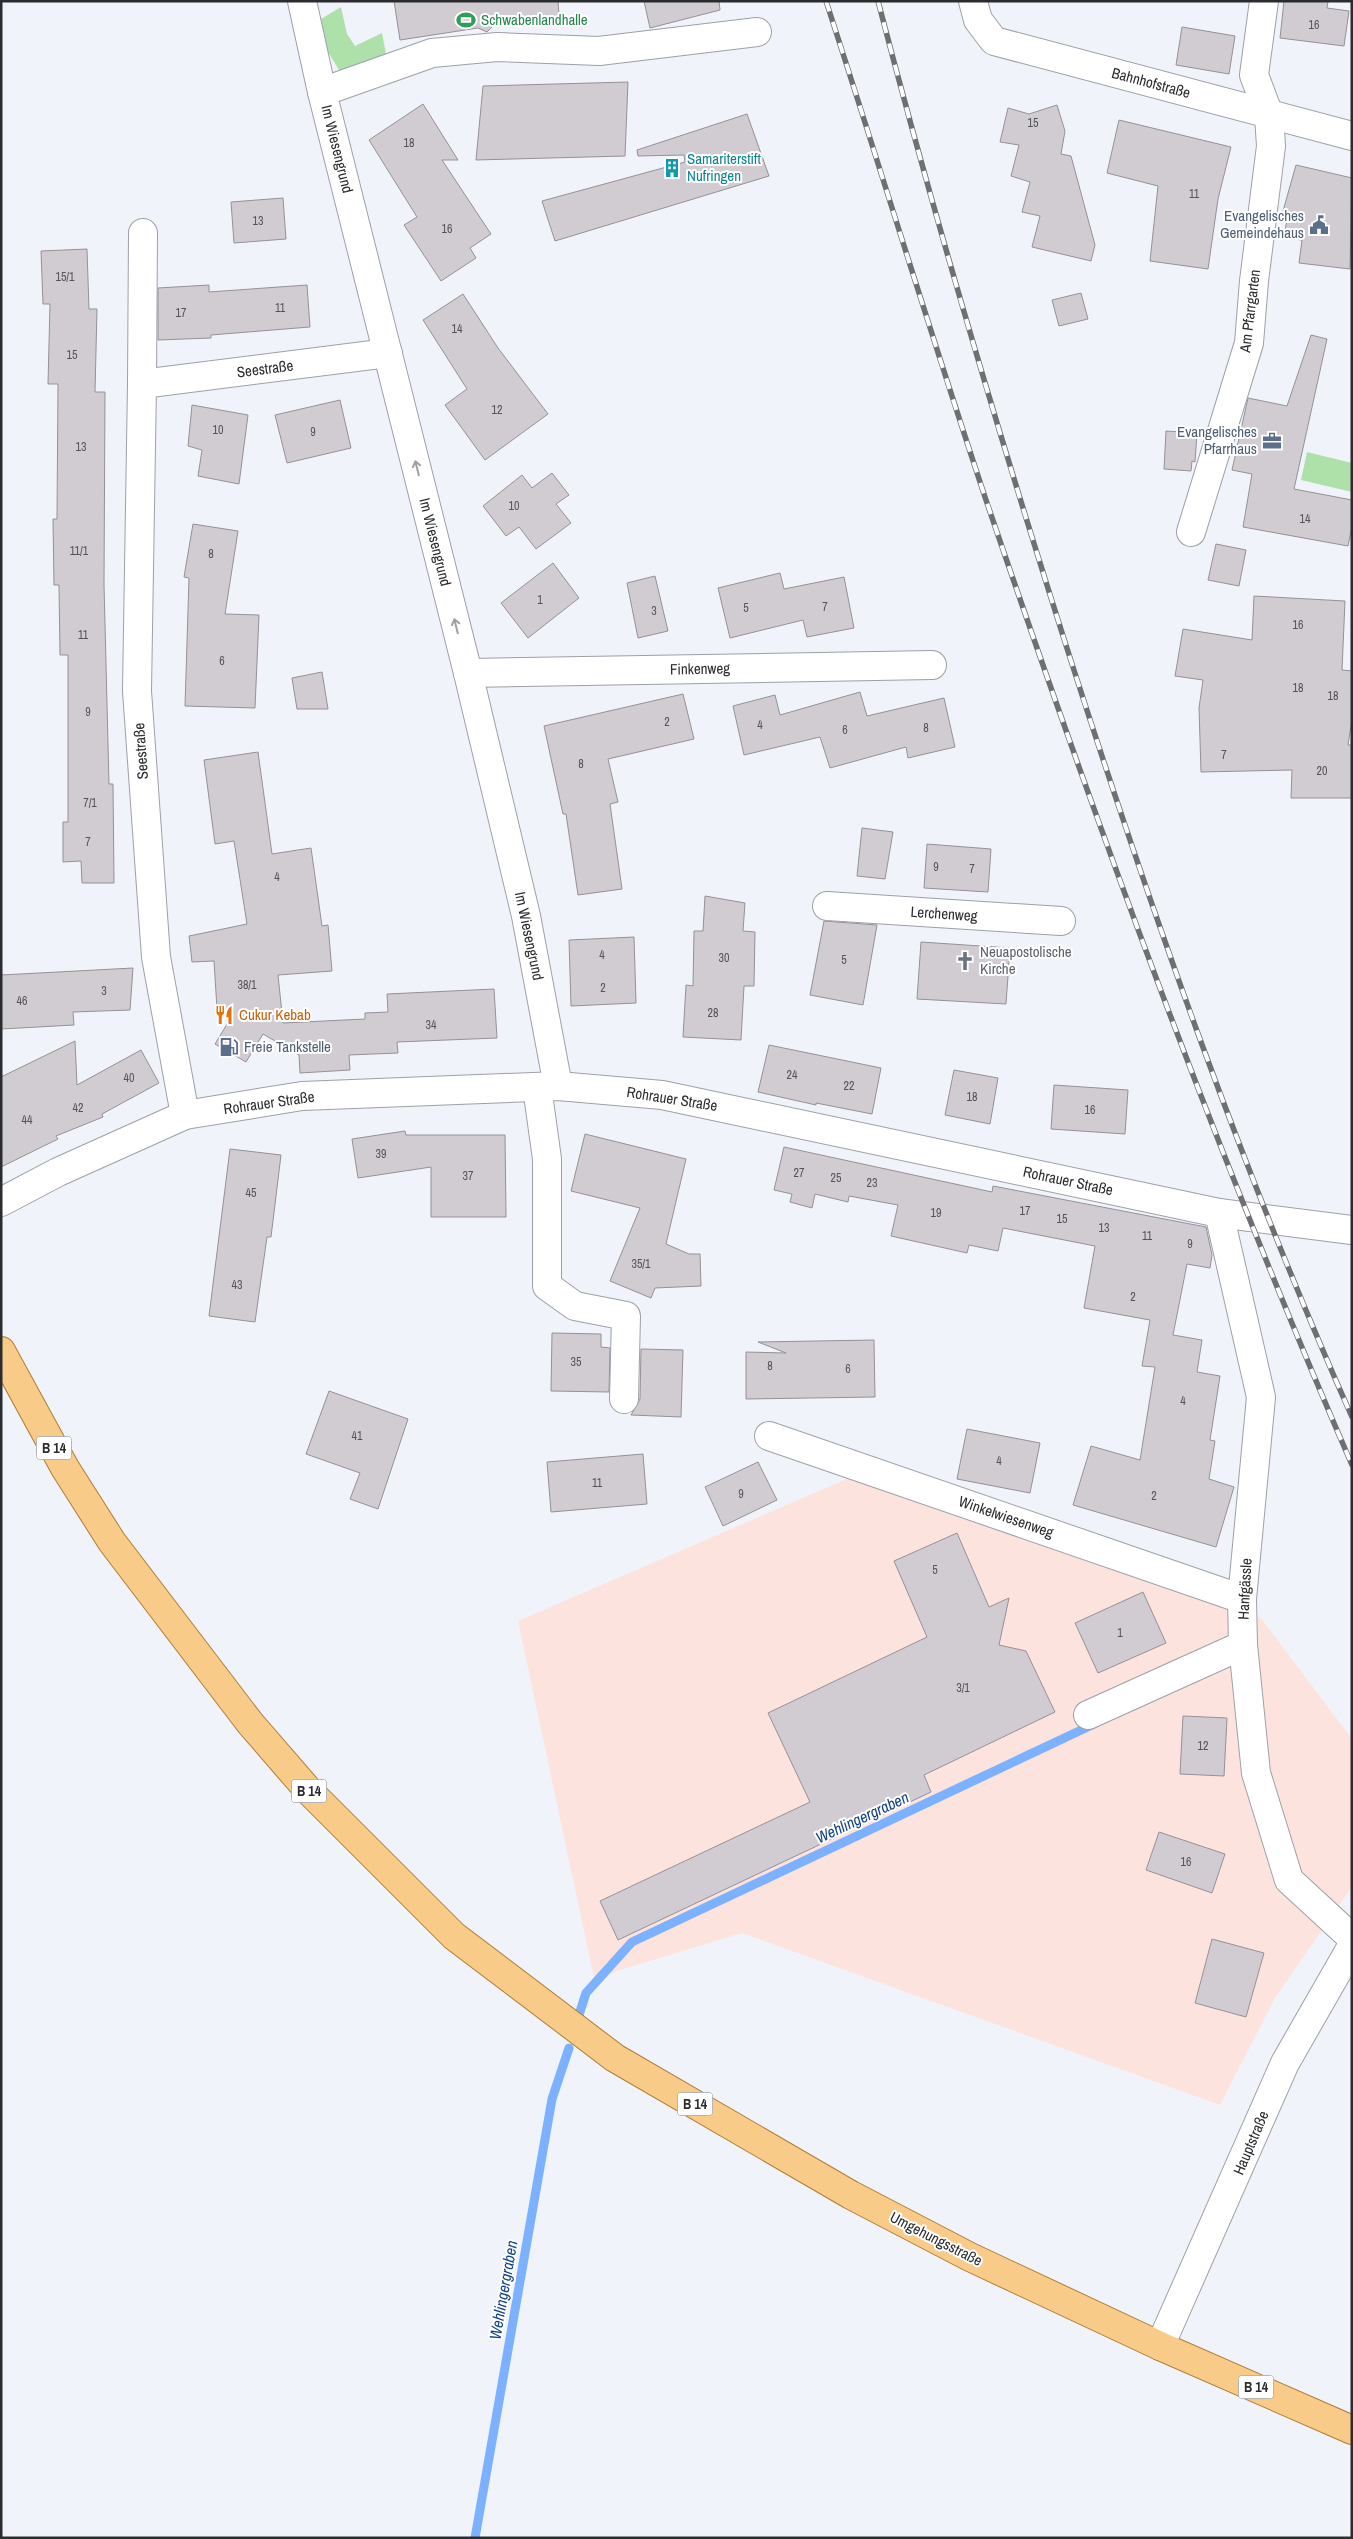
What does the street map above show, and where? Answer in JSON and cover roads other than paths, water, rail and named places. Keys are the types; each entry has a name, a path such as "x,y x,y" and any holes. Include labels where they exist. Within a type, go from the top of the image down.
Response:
{"main road":[{"name":"Umgehungsstraße","path":"1,1351 65,1468 112,1542 250,1723 308,1790 454,1936 545,2003 615,2058 851,2195 970,2257 1160,2346 1352,2430"}],"street":[{"name":"Im Wiesengrund","path":"302,1 322,92 468,673 526,916 547,1086 547,1286 575,1306 626,1316 624,1399"},
{"name":"Bahnhofstraße","path":"973,1 978,20 994,41 1352,136"},
{"name":"Am Pfarrgarten","path":"1191,532 1249,342 1254,281 1271,146 1269,115 1254,75 1264,1"},
{"path":"322,92 432,53 497,47 599,51 757,32"},
{"name":"Seestraße","path":"143,233 137,691 156,957 185,1115"},
{"name":"Seestraße","path":"142,384 388,353"},
{"name":"Finkenweg","path":"468,673 932,665"},
{"name":"Lerchenweg","path":"827,906 1061,921"},
{"name":"Rohrauer Straße","path":"1,1202 58,1172 185,1115 302,1096 547,1086 662,1095 1219,1213 1352,1230"},
{"name":"Hanfgässle","path":"1219,1213 1261,1397 1242,1599 1243,1645 1256,1773 1289,1880 1352,1938"},
{"name":"Winkelwiesenweg","path":"769,1436 1242,1599"},
{"path":"1088,1714 1243,1645"},
{"name":"Hauptstraße","path":"1160,2346 1285,2063 1352,1946"}],"waterway":[{"name":"Wehlingergraben","path":"577,2021 586,1993 632,1942 1094,1724"},
{"name":"Wehlingergraben","path":"475,2538 552,2099 569,2048"}],"railway":[{"path":"826,1 986,500 1114,865 1205,1107 1301,1346 1352,1465"},
{"path":"878,1 923,168 995,417 1103,760 1168,950 1237,1138 1312,1325 1352,1417"}],"place":[{"name":"Schwabenlandhalle","path":"466,20"},
{"name":"Samariterstift Nufringen","path":"672,168"},
{"name":"Evangelisches Gemeindehaus","path":"1319,225"},
{"name":"Evangelisches Pfarrhaus","path":"1272,441"},
{"name":"Neuapostolische Kirche","path":"965,961"},
{"name":"Cukur Kebab","path":"224,1015"},
{"name":"Freie Tankstelle","path":"229,1047"}]}
